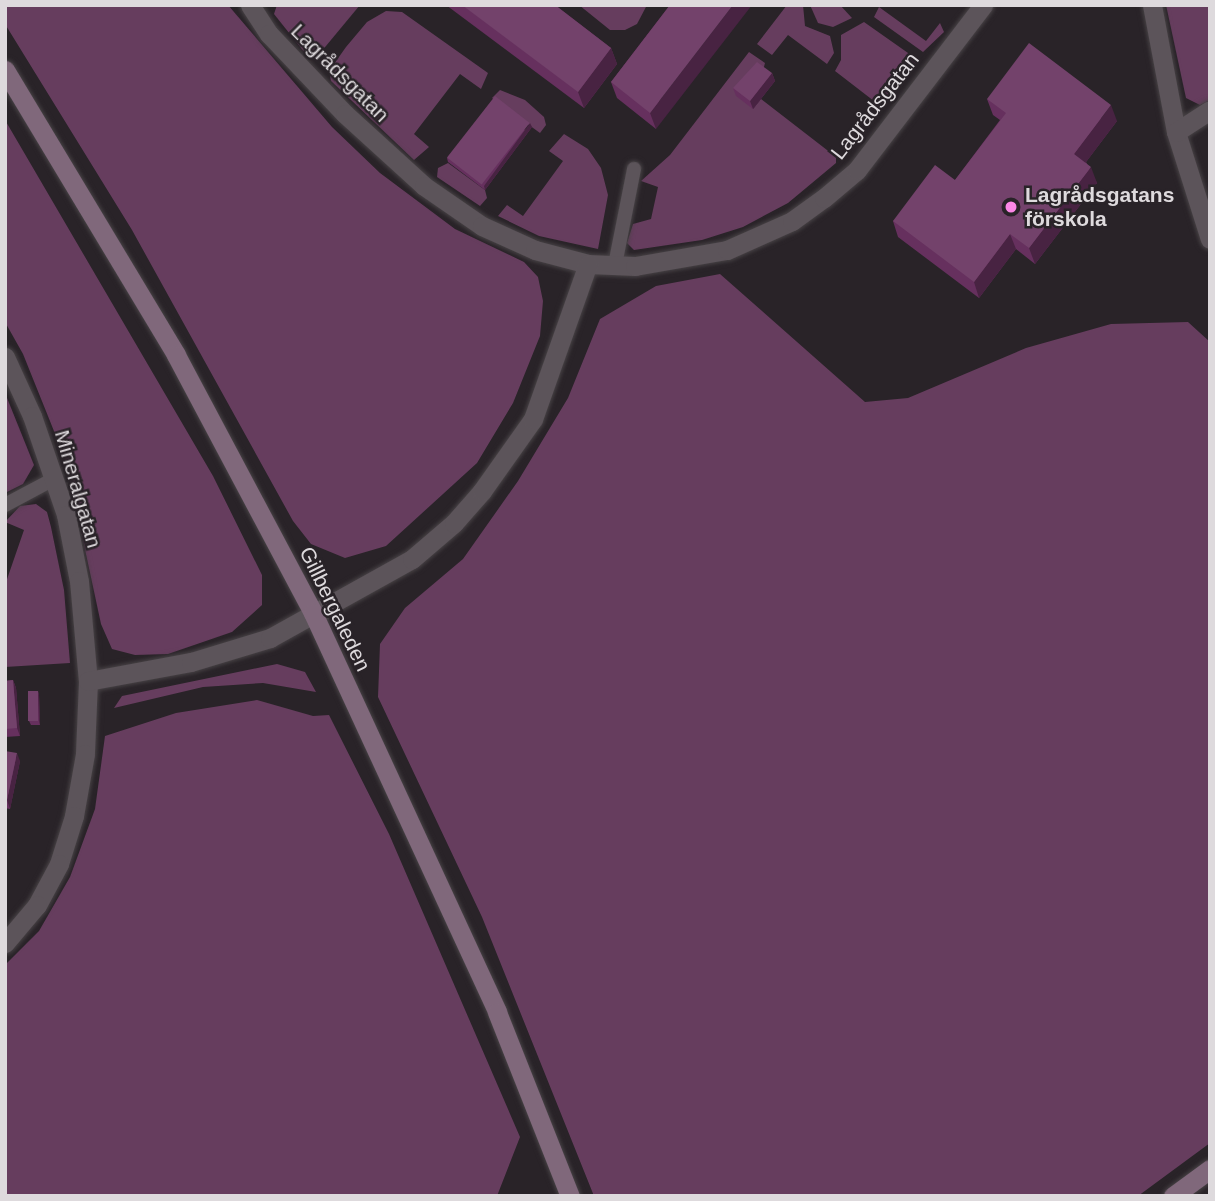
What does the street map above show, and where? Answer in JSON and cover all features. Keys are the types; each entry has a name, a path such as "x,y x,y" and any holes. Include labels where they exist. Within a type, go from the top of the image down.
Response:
{"main road":[{"name":"Gillbergaleden","path":"5,70 176,355 313,613 491,999 570,1196"},
{"path":"1173,1196 1210,1169"}],"street":[{"name":"Lagrådsgatan","path":"250,5 269,34 345,114 424,186 482,226 535,250 588,264 615,265 689,260 758,238 803,214 857,170 983,5"},
{"path":"1152,5 1176,132 1210,239"},
{"path":"1176,132 1210,110"},
{"path":"88,681 234,651 270,638 412,559 454,523 482,491 538,409 588,264"},
{"name":"Mineralgatan","path":"5,356 54,479 79,580 88,681 85,754 74,816 59,864 37,905 5,943"}],"lane":[{"path":"615,265 634,169"},
{"path":"5,505 54,479"}],"shaded area":[{"path":"5,5 228,5 332,127 380,173 455,229 524,262 538,277 543,301 540,336 513,403 477,463 386,546 345,558 311,544 293,521 132,230 5,24"},
{"path":"277,5 360,5 316,58 309,58 274,14"},
{"path":"579,5 647,5 637,24 625,30 610,30"},
{"path":"787,5 803,5 805,26 830,36 834,53 827,64 788,35 772,55 757,44"},
{"path":"810,5 840,5 852,18 833,27 818,23"},
{"path":"1166,5 1210,5 1210,100 1200,105 1186,98"},
{"path":"879,7 926,41 940,23 944,32 923,52 874,17"},
{"path":"386,11 402,12 488,73 481,89 460,74 414,134 429,147 414,160 331,81 329,71 367,22"},
{"path":"864,22 918,60 883,108 835,71 841,60 841,35"},
{"path":"749,52 765,63 753,109 761,99 836,157 836,163 788,203 743,227 702,240 634,250 627,243 633,224 651,219 658,187 641,181 670,155"},
{"path":"500,90 525,100 544,117 546,125 540,133 492,98"},
{"path":"5,120 213,476 262,575 262,605 232,632 168,654 135,655 112,649 101,624 66,461 23,354 5,322"},
{"path":"564,134 588,149 601,168 608,195 598,249 539,236 498,216 507,205 523,216 563,161 549,151"},
{"path":"448,163 485,190 487,198 480,206 437,177 438,168"},
{"path":"720,274 865,402 908,398 1026,348 1111,324 1188,322 1210,342 1210,1143 1138,1196 594,1196 482,917 378,697 380,644 405,608 463,559 518,481 568,398 600,319 656,286"},
{"path":"5,393 34,465 23,484 5,493"},
{"path":"36,504 47,512 51,527 64,590 70,663 5,667 5,585 24,530 5,522 20,506"},
{"path":"277,664 305,672 316,692 263,683 203,687 114,708 122,696"},
{"path":"257,700 313,716 329,715 389,834 520,1137 497,1196 5,1196 5,965 39,931 70,877 95,809 105,736 176,713"}],"building":[{"path":"462,5 555,5 611,48 578,92"},
{"path":"670,5 733,5 650,113 611,82"},
{"path":"1029,43 1111,105 1074,154 1091,167 1029,248 1010,234 974,282 893,221 935,165 955,180 1006,113 987,99"},
{"path":"757,62 772,73 750,101 733,88"},
{"path":"495,96 530,123 482,185 447,157"},
{"path":"13,680 17,728 5,729 5,681"},
{"path":"28,691 38,691 38,721 28,721"},
{"path":"5,751 17,753 7,800 5,800"}],"place":[{"name":"Lagrådsgatans förskola","path":"1011,207"}]}
